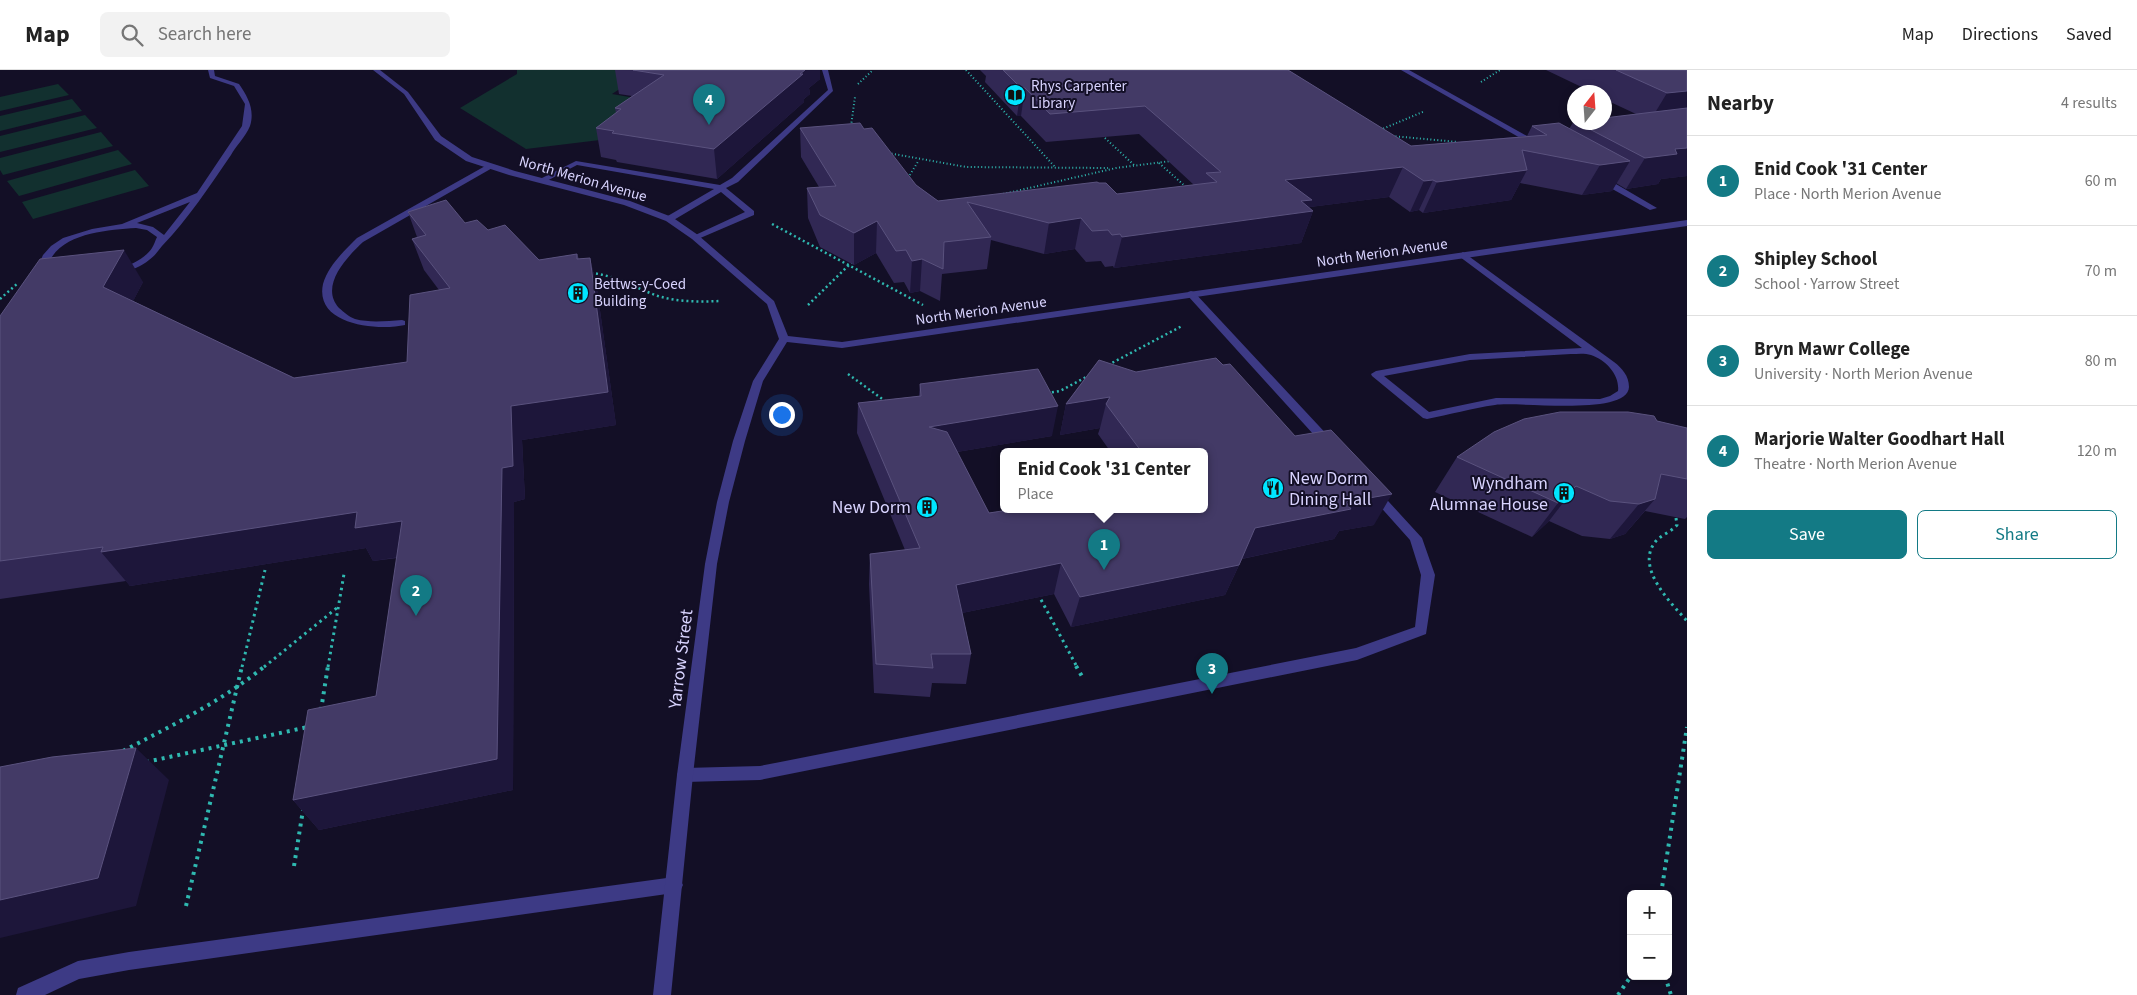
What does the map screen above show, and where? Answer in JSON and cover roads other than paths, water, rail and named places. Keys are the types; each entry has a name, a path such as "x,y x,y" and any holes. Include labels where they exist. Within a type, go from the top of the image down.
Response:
{"street":[{"path":"200,195 120,226 81,234 50,251 42,260 42,268 48,275 62,278 80,279 101,276 140,262 153,253 161,244 200,195 246,126 248,104 237,85 212,77 212,70"},
{"name":"North Merion Avenue","path":"376,70 406,93 438,138 469,159 540,181 628,202 669,219 695,237 770,303 784,339 842,345 1687,223"},
{"path":"669,219 735,180 831,90 825,70"},
{"path":"1404,70 1549,150"},
{"path":"540,181 576,163 721,188 751,213 695,237"},
{"path":"402,323 375,325 350,321 332,307 326,292 332,273 344,254 360,240 490,167"},
{"path":"1592,174 1653,208"},
{"path":"120,226 148,227 157,231 162,237 161,244"},
{"path":"1463,255 1615,367 1625,383 1623,392 1614,399 1600,402 1496,400 1427,416 1376,374 1470,357 1593,352"},
{"path":"1191,294 1335,450"},
{"name":"Yarrow Street","path":"662,995 685,775 712,564 723,502 739,441 758,381 784,339"},
{"path":"685,775 760,773 1357,654 1421,630 1428,575 1416,538 1362,480"},
{"path":"25,995 78,970 129,961 674,885"}],"place":[{"name":"Rhys Carpenter Library","path":"1015,95"},
{"name":"Marjorie Walter Goodhart Hall","path":"709,125"},
{"name":"Bettws-y-Coed Building","path":"578,293"},
{"name":"New Dorm Dining Hall","path":"1273,488"},
{"name":"Wyndham Alumnae House","path":"1564,493"},
{"name":"New Dorm","path":"927,507"},
{"name":"Enid Cook '31 Center","path":"1104,570"},
{"name":"Shipley School","path":"416,616"},
{"name":"Bryn Mawr College","path":"1212,694"}]}
